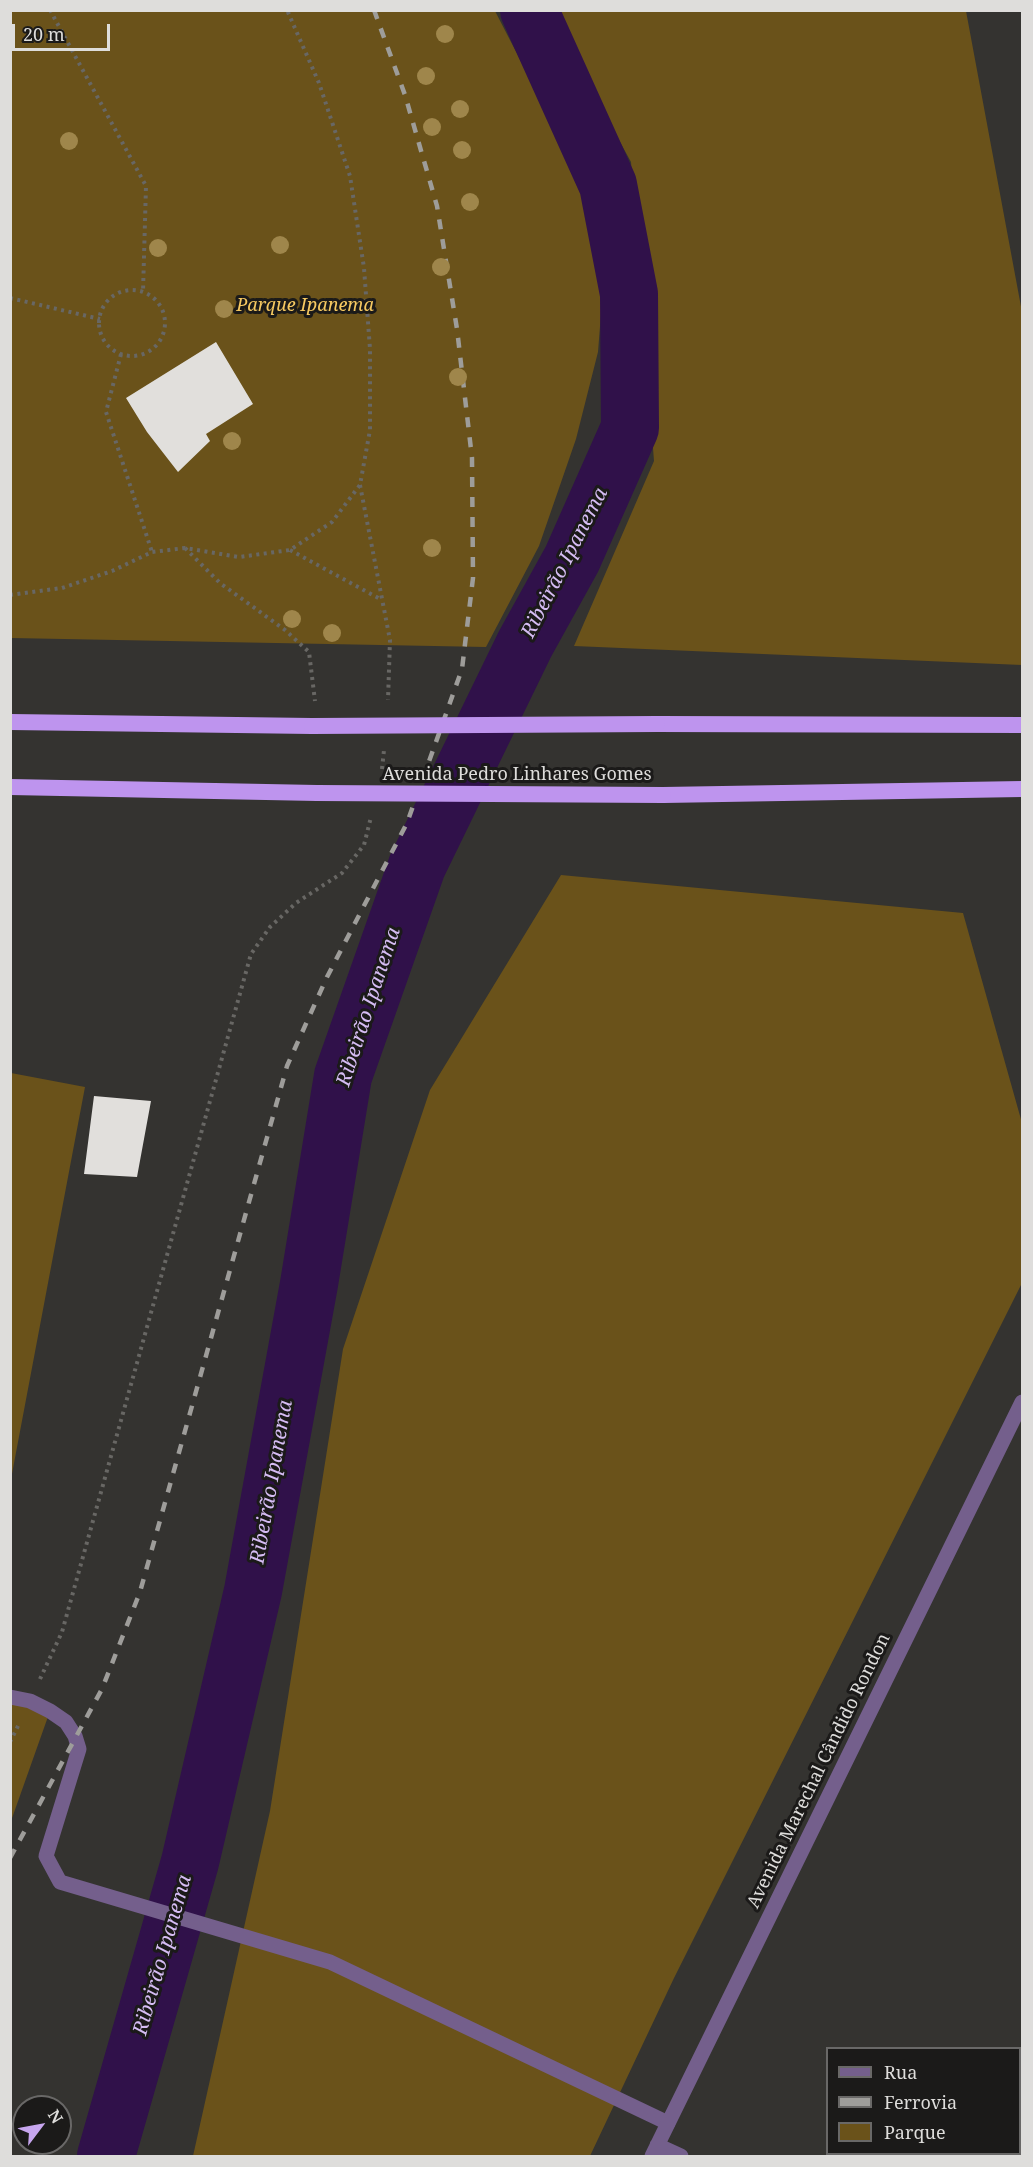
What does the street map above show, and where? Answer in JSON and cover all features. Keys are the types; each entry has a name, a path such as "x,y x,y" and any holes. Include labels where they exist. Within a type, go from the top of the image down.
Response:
{"highway":[{"path":"10,722 312,726 1023,725"},
{"name":"Avenida Pedro Linhares Gomes","path":"10,787 317,793 663,795 1023,789"}],"street":[{"name":"Avenida Marechal Cândido Rondon","path":"654,2151 1023,1402"},
{"path":"10,1696 30,1701 66,1722 75,1736 79,1749 46,1856 60,1882 330,1962 668,2122"},
{"path":"654,2151 681,2157"}],"path":[{"path":"50,10 146,186 142,292"},
{"path":"287,10 319,83 350,176 364,268 370,348 370,430 360,485 390,640 387,708"},
{"path":"130,290 142,292 154,298 161,308 165,321 163,333 156,345 134,356 121,354 110,347 102,337 100,319 107,300 117,293 130,290"},
{"path":"10,298 100,319"},
{"path":"121,354 106,412 152,552"},
{"path":"10,595 62,588 112,571 152,552 185,548 239,557 290,550 332,522 360,485"},
{"path":"185,548 220,583 285,630 309,652 315,701"},
{"path":"290,550 382,601"},
{"path":"381,777 384,742"},
{"path":"10,1742 62,1632 251,954 270,927 296,903 342,873 364,845 373,811"}],"green space":[{"name":"Parque Ipanema","path":"11,11 495,11 576,168 605,263 598,352 576,439 539,546 486,647 11,638"},
{"path":"548,11 966,11 1022,312 1022,665 574,646 654,461 631,162"},
{"path":"561,875 963,913 1022,1123 1022,1283 674,1978 590,2156 193,2156 270,1811 343,1349 430,1090"},
{"path":"10,1073 85,1087 11,1479"},
{"path":"11,1699 50,1711 11,1821"}],"building":[{"path":"216,342 253,404 206,434 210,441 178,472 147,432 126,398"},
{"path":"94,1096 151,1101 137,1177 84,1174"}],"waterway":[{"name":"Ribeirão Ipanema","path":"106,2156 190,1862 253,1591 309,1284 343,1076 417,866 525,644 572,559 630,428 629,294 608,185 529,10"}],"railway":[{"path":"10,1858 102,1689 140,1592 287,1066 327,977 407,823 462,669 473,578 472,458 457,329 437,206 405,95 374,10"}]}
